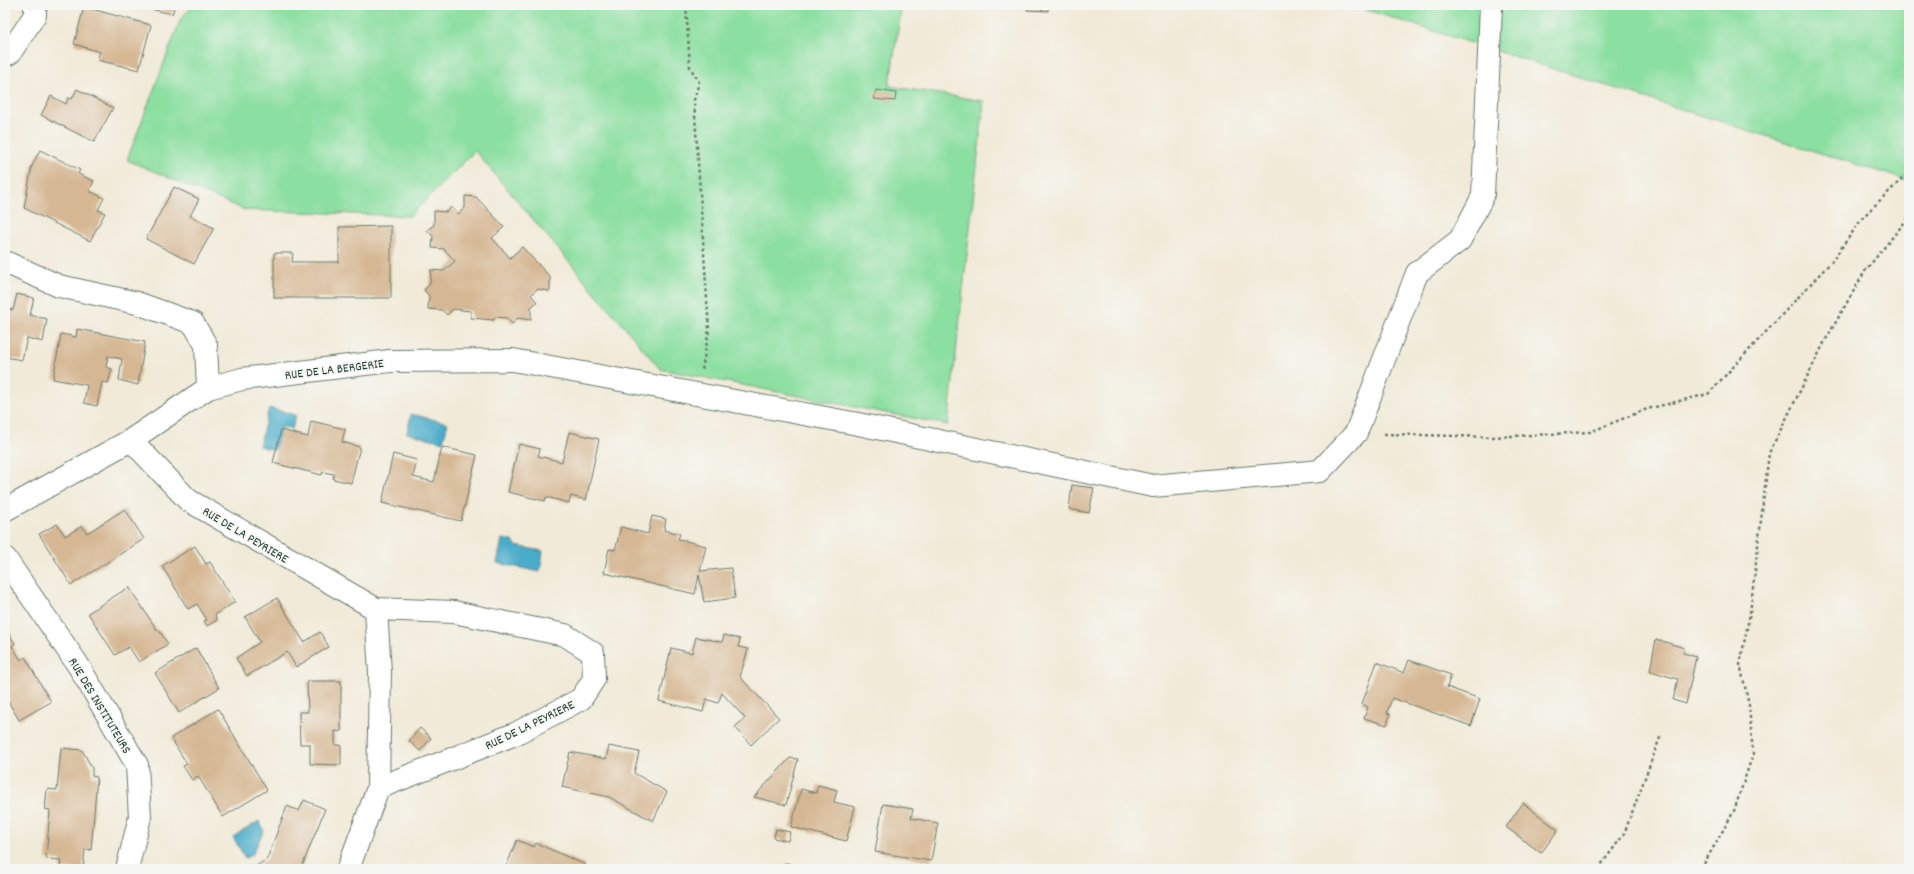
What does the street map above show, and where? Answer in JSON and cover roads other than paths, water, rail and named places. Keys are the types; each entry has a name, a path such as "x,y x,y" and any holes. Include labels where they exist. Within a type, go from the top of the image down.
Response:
{"street":[{"path":"5,55 10,53 35,15 35,5"},
{"name":"RUE DE LA BERGERIE","path":"5,510 131,440 208,388 242,379 390,361 513,360 858,424 1153,486 1320,471 1356,433 1417,273 1460,240 1483,196 1491,5"},
{"path":"5,262 59,286 137,303 193,323 206,345 208,388"},
{"name":"RUE DE LA PEYRIERE","path":"131,440 188,500 376,610 454,612 565,635 593,653 594,679 581,699 515,734 378,788"},
{"name":"RUE DES INSTITUTEURS","path":"5,558 78,665 137,765 140,817 127,869"},
{"path":"348,869 378,788 380,673 376,610"}],"water":[{"path":"269,408 296,415 292,429 281,427 275,450 259,446"},
{"path":"411,414 448,423 443,442 407,433"},
{"path":"502,539 513,541 516,546 543,551 540,572 497,563"},
{"path":"259,821 264,830 253,854 245,858 233,837"}]}
